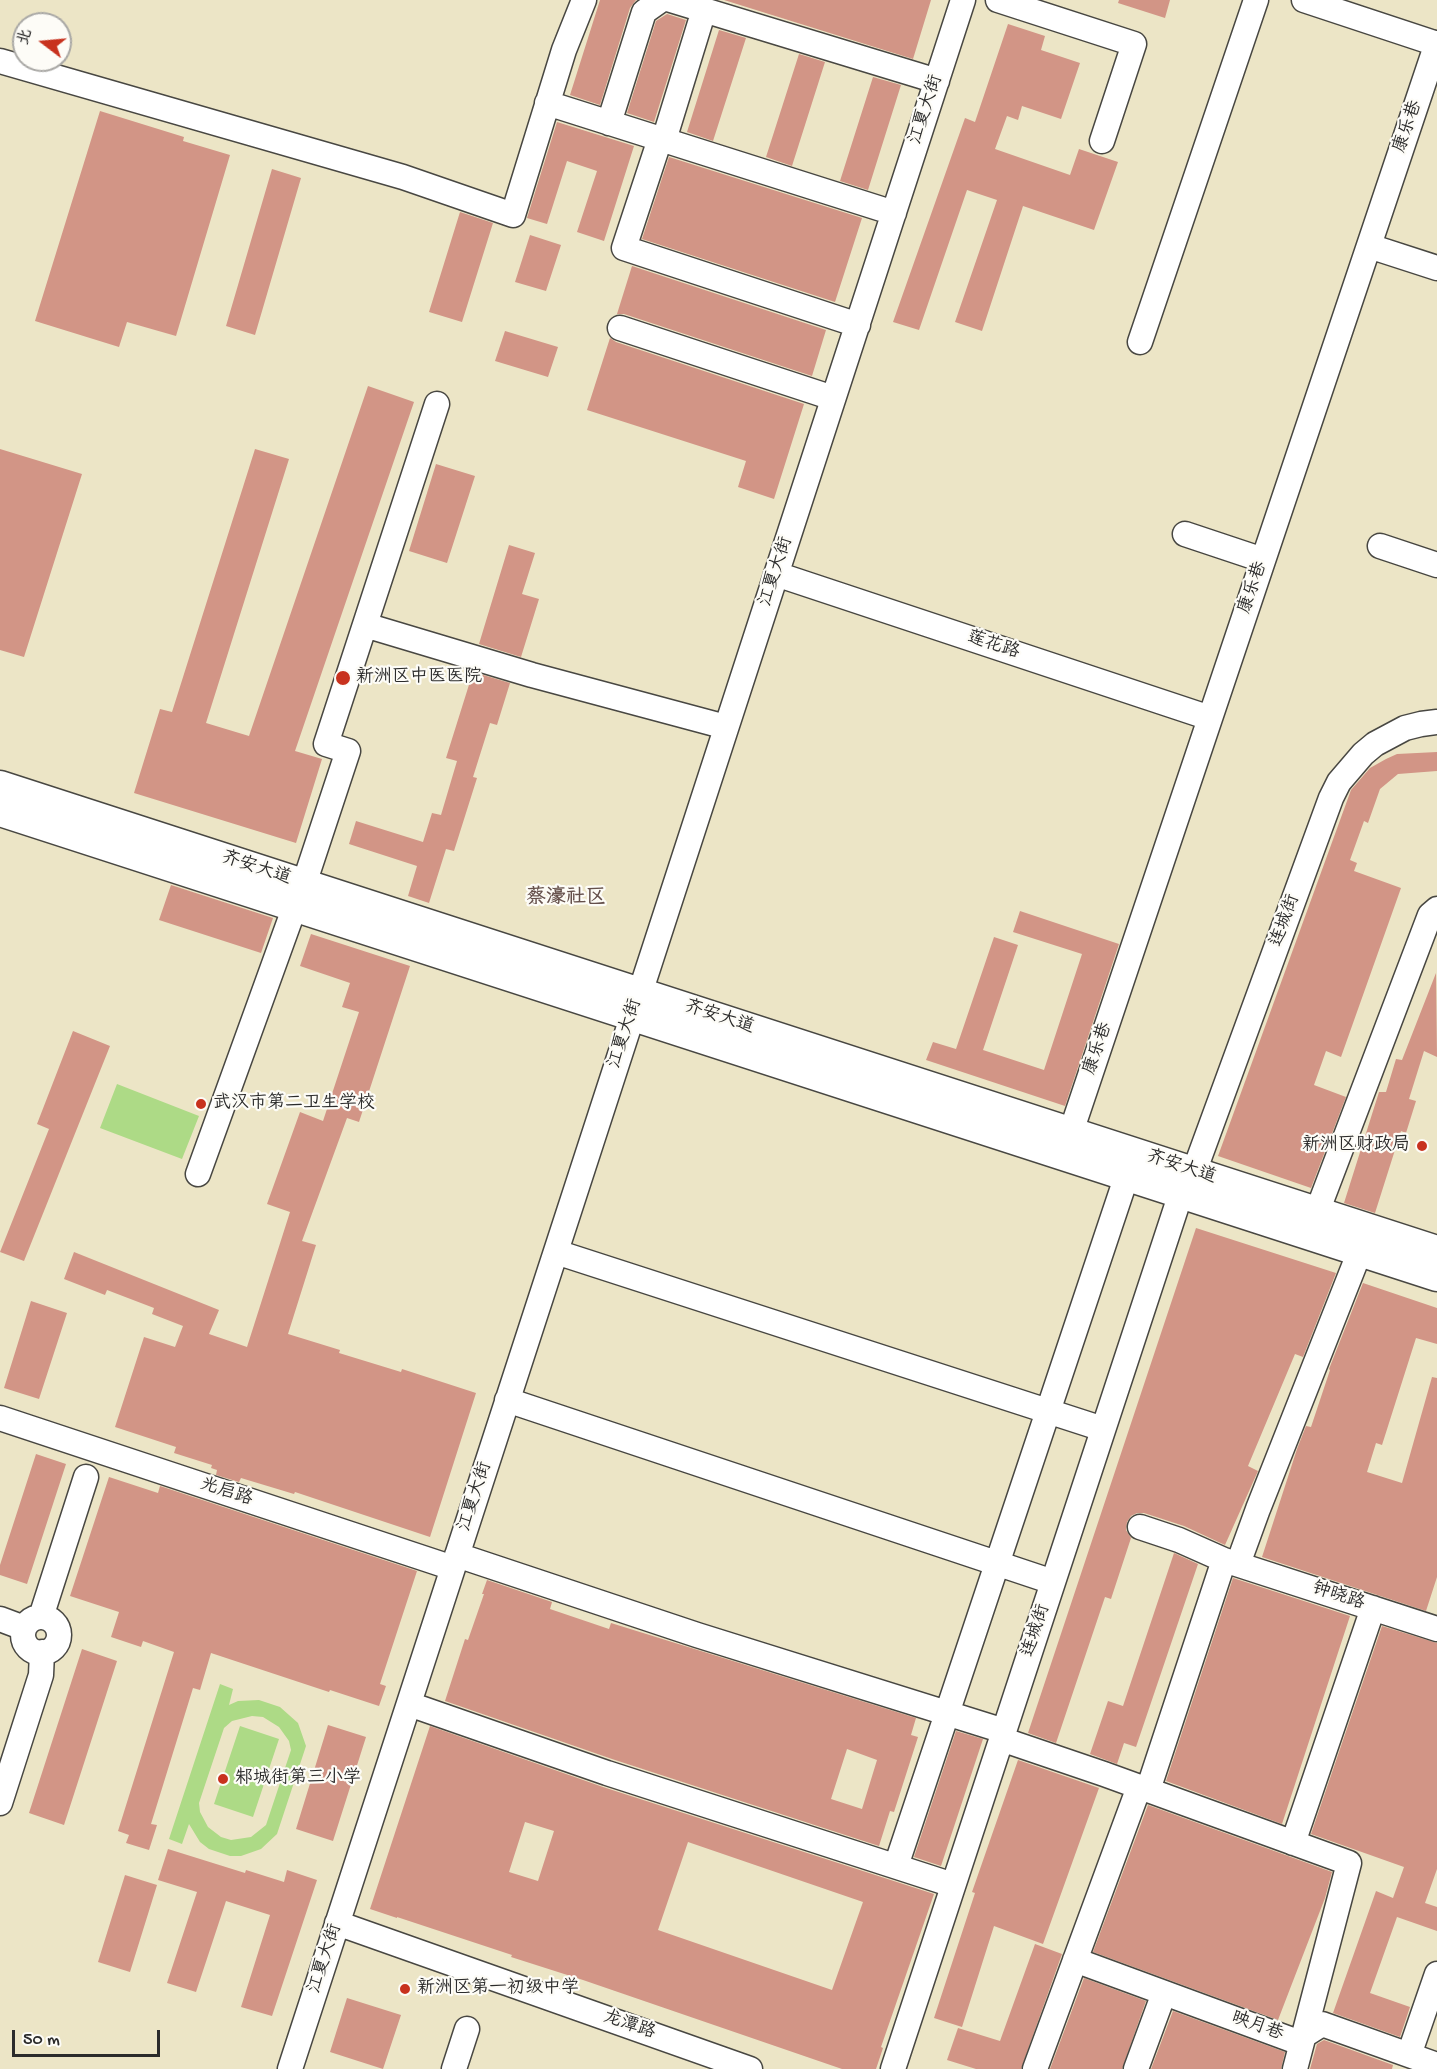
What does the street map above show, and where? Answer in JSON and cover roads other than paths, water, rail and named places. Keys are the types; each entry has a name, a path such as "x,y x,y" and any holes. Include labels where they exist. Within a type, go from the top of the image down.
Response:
{"main road":[{"name":"齐安大道","path":"0,786 299,895 636,1004 1126,1175 1187,1183 1317,1212 1437,1251"},
{"name":"齐安大道","path":"0,811 299,895"},
{"name":"齐安大道","path":"636,1004 1071,1132 1187,1183 1360,1251 1437,1276"}],"street":[{"path":"0,61 403,177 513,215 564,50 584,0"},
{"path":"609,123 644,12 661,0"},
{"path":"671,0 937,81"},
{"name":"江夏大街","path":"290,2069 963,0"},
{"path":"998,0 1134,44 1102,141"},
{"path":"1140,342 1256,0"},
{"path":"1304,0 1437,43"},
{"path":"704,10 624,249 858,325"},
{"name":"康乐巷","path":"1071,1132 1437,43"},
{"path":"547,103 894,213"},
{"path":"1369,246 1437,268"},
{"path":"620,328 833,398"},
{"path":"198,1174 299,895 348,751 326,744 437,404"},
{"path":"1185,534 1263,560"},
{"path":"1380,546 1437,565"},
{"name":"莲花路","path":"776,574 1210,718"},
{"path":"365,625 532,675 726,727"},
{"name":"连城街","path":"893,2069 1103,1430 1187,1183 1331,798 1339,782 1356,760 1375,744 1405,728 1437,722"},
{"path":"1317,1212 1430,915 1437,909"},
{"path":"896,1866 1126,1175"},
{"path":"1035,2069 1075,1960 1231,1562 1258,1509 1360,1251"},
{"path":"556,1252 1103,1430"},
{"path":"507,1400 1053,1582"},
{"name":"光启路","path":"0,1418 947,1713 1143,1789 1348,1863 1304,2035"},
{"path":"33,1622 86,1477"},
{"name":"钟晓路","path":"1140,1527 1179,1540 1231,1562 1437,1629"},
{"path":"1293,1843 1373,1608"},
{"path":"0,1620 52,1621 57,1627 58,1634 53,1648 42,1652 41,1675 0,1803"},
{"path":"409,1704 608,1773 953,1885"},
{"name":"龙潭路","path":"337,1923 740,2067"},
{"name":"映月巷","path":"1075,1960 1295,2041 1322,2024 1437,2065"},
{"path":"1408,2055 1437,1974"},
{"path":"1136,2069 1164,1993"},
{"path":"454,2069 467,2029"},
{"path":"1295,2069 1304,2035"}],"place":[{"name":"新洲区中医医院","path":"343,678"},
{"name":"武汉市第二卫生学校","path":"201,1104"},
{"name":"新洲区财政局","path":"1422,1146"},
{"name":"邾城街第三小学","path":"223,1779"},
{"name":"新洲区第一初级中学","path":"405,1989"}],"district":[{"name":"蔡濠社区","path":"566,899"}]}
